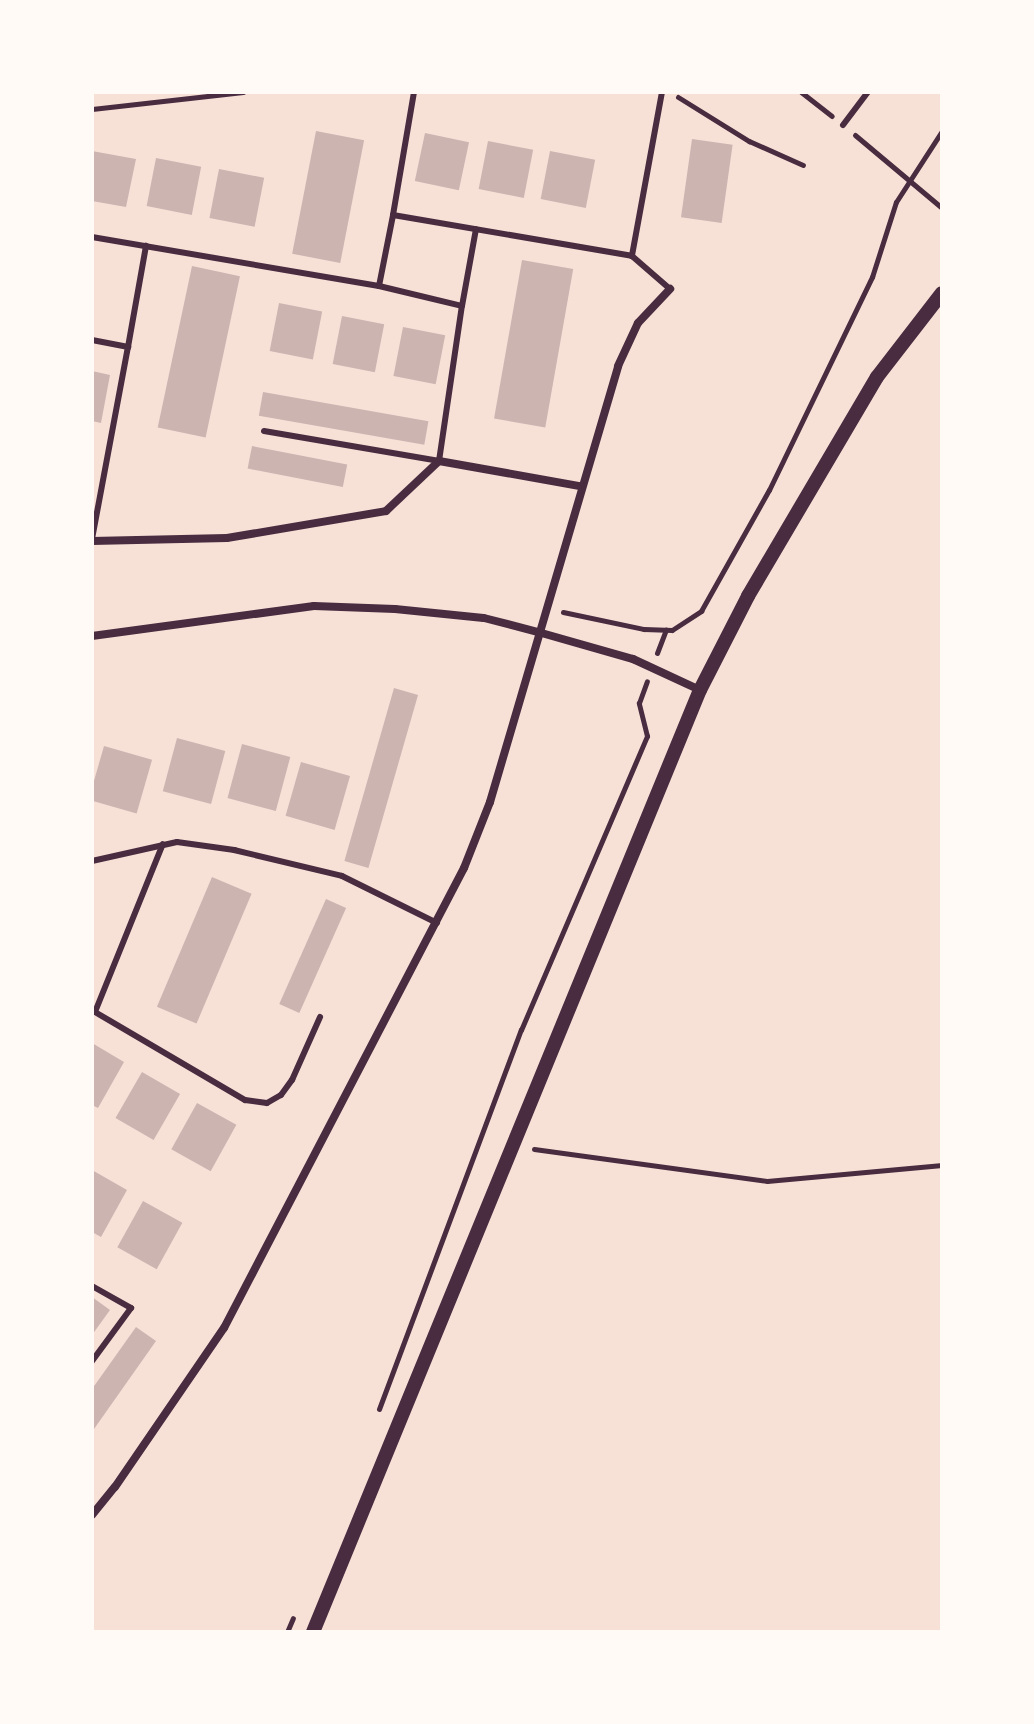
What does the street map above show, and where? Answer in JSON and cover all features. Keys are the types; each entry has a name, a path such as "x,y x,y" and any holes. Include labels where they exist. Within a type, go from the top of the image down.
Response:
{"street":[{"path":"92,1515 115,1487 224,1328 437,923 490,802 580,486 618,366 638,323 670,289"},
{"path":"313,1632 700,690 748,596 877,377 942,293"},
{"path":"92,540 227,538 386,511 439,461 580,486"},
{"path":"92,636 314,606 395,609 484,618 538,632 633,659 700,690"}],"lane":[{"path":"379,286 414,92"},
{"path":"632,256 662,92"},
{"path":"843,125 868,92"},
{"path":"393,215 632,256 670,289"},
{"path":"264,431 439,461 476,229"},
{"path":"92,237 379,286 462,306"},
{"path":"92,540 146,246"},
{"path":"92,340 128,347"},
{"path":"92,861 177,842 234,850 342,876 437,923"},
{"path":"163,844 94,1011 245,1100 267,1103 292,1080 320,1017"},
{"path":"92,1286 131,1308 92,1361"}],"path":[{"path":"92,109 171,95 243,92"},
{"path":"669,92 749,141 803,165"},
{"path":"801,92 942,208"},
{"path":"546,610 588,614 644,629 672,630 701,611 769,490 872,277 896,202 942,131"},
{"path":"376,1418 521,1030 647,736 639,703"},
{"path":"514,1146 767,1181 942,1165"},
{"path":"287,1632 299,1603"}],"building":[{"path":"316,131 364,140 340,263 292,254"},
{"path":"425,133 469,142 459,190 415,181"},
{"path":"692,139 733,145 722,223 681,217"},
{"path":"488,141 533,150 524,198 479,189"},
{"path":"92,151 136,159 126,207 92,201"},
{"path":"550,151 595,160 586,208 541,199"},
{"path":"156,158 201,167 192,215 147,206"},
{"path":"219,169 264,178 255,227 209,218"},
{"path":"522,260 573,269 545,428 494,419"},
{"path":"192,266 240,276 206,438 158,427"},
{"path":"279,303 322,311 313,359 270,351"},
{"path":"342,316 384,324 375,372 333,364"},
{"path":"403,327 445,335 436,384 393,376"},
{"path":"92,371 110,375 101,423 92,421"},
{"path":"263,392 428,421 424,445 259,416"},
{"path":"252,446 347,465 343,487 248,469"},
{"path":"394,688 418,695 368,868 344,861"},
{"path":"177,738 225,751 211,804 163,791"},
{"path":"242,744 290,757 276,811 228,798"},
{"path":"104,746 152,760 137,814 92,801 92,788"},
{"path":"301,762 350,776 335,830 286,816"},
{"path":"212,877 252,894 196,1024 157,1007"},
{"path":"326,899 346,908 299,1013 279,1004"},
{"path":"92,1043 124,1062 98,1108 92,1105"},
{"path":"142,1072 180,1094 154,1140 116,1118"},
{"path":"197,1103 236,1125 211,1171 171,1149"},
{"path":"92,1170 127,1190 101,1237 92,1232"},
{"path":"143,1201 182,1223 157,1269 117,1247"},
{"path":"92,1297 110,1310 92,1335"},
{"path":"136,1327 156,1341 94,1429 92,1389"}]}
